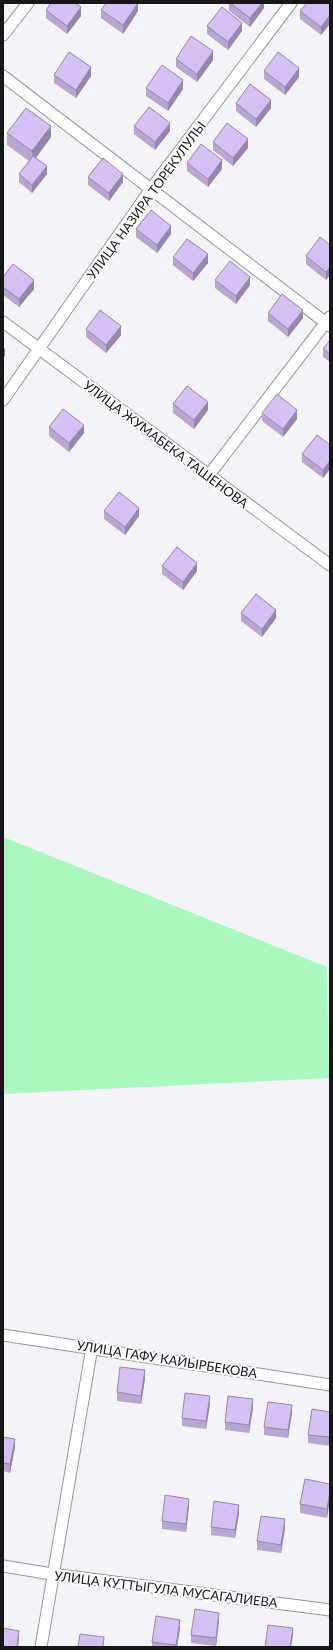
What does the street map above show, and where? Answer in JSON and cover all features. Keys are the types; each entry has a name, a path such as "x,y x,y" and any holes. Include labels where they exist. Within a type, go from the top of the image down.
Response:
{"street":[{"path":"3,35 28,3"},
{"name":"УЛИЦА НАЗИРА ТОРЕКУЛУЛЫ","path":"3,400 40,350 152,189 291,3"},
{"path":"3,76 329,322 209,476"},
{"name":"УЛИЦА ЖУМАБЕКА ТАШЕНОВА","path":"3,322 330,565"},
{"name":"УЛИЦА ГАФУ КАЙЫРБЕКОВА","path":"3,1335 92,1347 330,1384"},
{"path":"41,1647 52,1574 92,1347"},
{"name":"УЛИЦА КУТТЫГУЛА МУСАГАЛИЕВА","path":"3,1566 52,1574 330,1610"}],"green space":[{"path":"3,837 327,967 329,1078 3,1094"}],"building":[{"path":"51,3 75,3 81,7 67,26 46,10"},
{"path":"106,3 138,3 123,25 101,10"},
{"path":"230,3 262,3 250,18"},
{"path":"307,3 330,4 330,15 321,27 300,11"},
{"path":"222,7 242,23 228,42 207,26"},
{"path":"191,36 213,51 197,74 176,59"},
{"path":"69,52 91,67 76,90 54,75"},
{"path":"278,52 299,68 285,87 264,71"},
{"path":"162,65 183,80 168,103 146,88"},
{"path":"250,84 271,100 256,119 236,103"},
{"path":"149,107 170,123 155,142 134,126"},
{"path":"26,108 51,126 32,151 7,133"},
{"path":"227,123 248,139 233,158 213,142"},
{"path":"201,144 222,160 208,179 187,163"},
{"path":"33,156 47,166 32,185 19,174"},
{"path":"103,158 123,174 109,193 88,177"},
{"path":"151,210 171,226 157,245 136,229"},
{"path":"320,237 330,245 330,267 326,272 306,256"},
{"path":"187,239 208,254 193,273 173,257"},
{"path":"230,261 250,277 236,296 215,280"},
{"path":"13,264 34,280 19,299 3,287 3,277"},
{"path":"282,294 303,310 288,329 268,313"},
{"path":"100,310 121,326 106,345 86,329"},
{"path":"330,340 330,354 323,349"},
{"path":"187,386 208,402 194,420 173,404"},
{"path":"277,394 297,410 283,429 262,413"},
{"path":"63,409 84,425 69,443 49,427"},
{"path":"317,435 330,445 330,461 323,470 302,454"},
{"path":"119,492 139,508 125,527 104,511"},
{"path":"177,547 197,563 183,582 162,566"},
{"path":"256,594 276,610 262,629 241,613"},
{"path":"120,1367 145,1370 141,1396 117,1392"},
{"path":"185,1393 210,1396 206,1421 182,1418"},
{"path":"228,1396 253,1399 249,1425 225,1422"},
{"path":"268,1402 292,1405 288,1430 264,1427"},
{"path":"312,1409 330,1412 330,1437 308,1435"},
{"path":"3,1437 15,1439 10,1464 3,1463"},
{"path":"305,1479 330,1484 327,1509 300,1504"},
{"path":"165,1495 189,1499 186,1524 162,1521"},
{"path":"214,1501 239,1505 235,1530 211,1527"},
{"path":"261,1516 285,1519 281,1545 257,1541"},
{"path":"195,1609 219,1613 216,1638 191,1635"},
{"path":"156,1616 180,1620 176,1645 152,1642"},
{"path":"268,1625 293,1628 290,1647 265,1647"},
{"path":"3,1628 19,1631 17,1647 3,1647"},
{"path":"80,1634 104,1637 103,1647 78,1647"}]}
